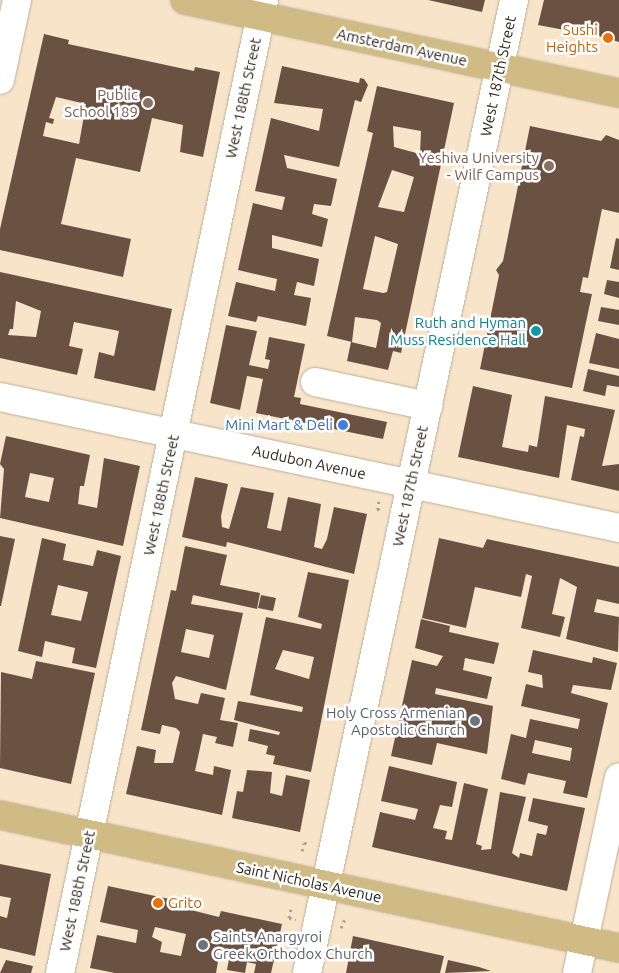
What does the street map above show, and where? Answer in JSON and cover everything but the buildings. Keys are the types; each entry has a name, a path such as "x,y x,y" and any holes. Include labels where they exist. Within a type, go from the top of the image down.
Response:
{"main road":[{"name":"Amsterdam Avenue","path":"185,0 262,8 499,68 619,93"},
{"name":"Saint Nicholas Avenue","path":"0,815 619,948"}],"street":[{"path":"0,80 17,0"},
{"name":"West 187th Street","path":"307,973 514,0"},
{"name":"West 188th Street","path":"60,973 262,8"},
{"path":"314,382 428,406"},
{"name":"Audubon Avenue","path":"0,396 619,528"},
{"path":"577,973 619,777"}],"path":[{"path":"379,500 377,509 383,510"},
{"path":"302,851 304,843 311,844"},
{"path":"291,909 289,918 299,920"}],"place":[{"name":"Sushi Heights","path":"608,38"},
{"name":"Public School 189","path":"148,103"},
{"name":"Yeshiva University - Wilf Campus","path":"549,166"},
{"name":"Ruth and Hyman Muss Residence Hall","path":"536,331"},
{"name":"Mini Mart & Deli","path":"343,425"},
{"name":"Holy Cross Armenian Apostolic Church","path":"475,721"},
{"name":"Grito","path":"158,903"},
{"name":"Saints Anargyroi Greek Orthodox Church","path":"203,945"}]}
